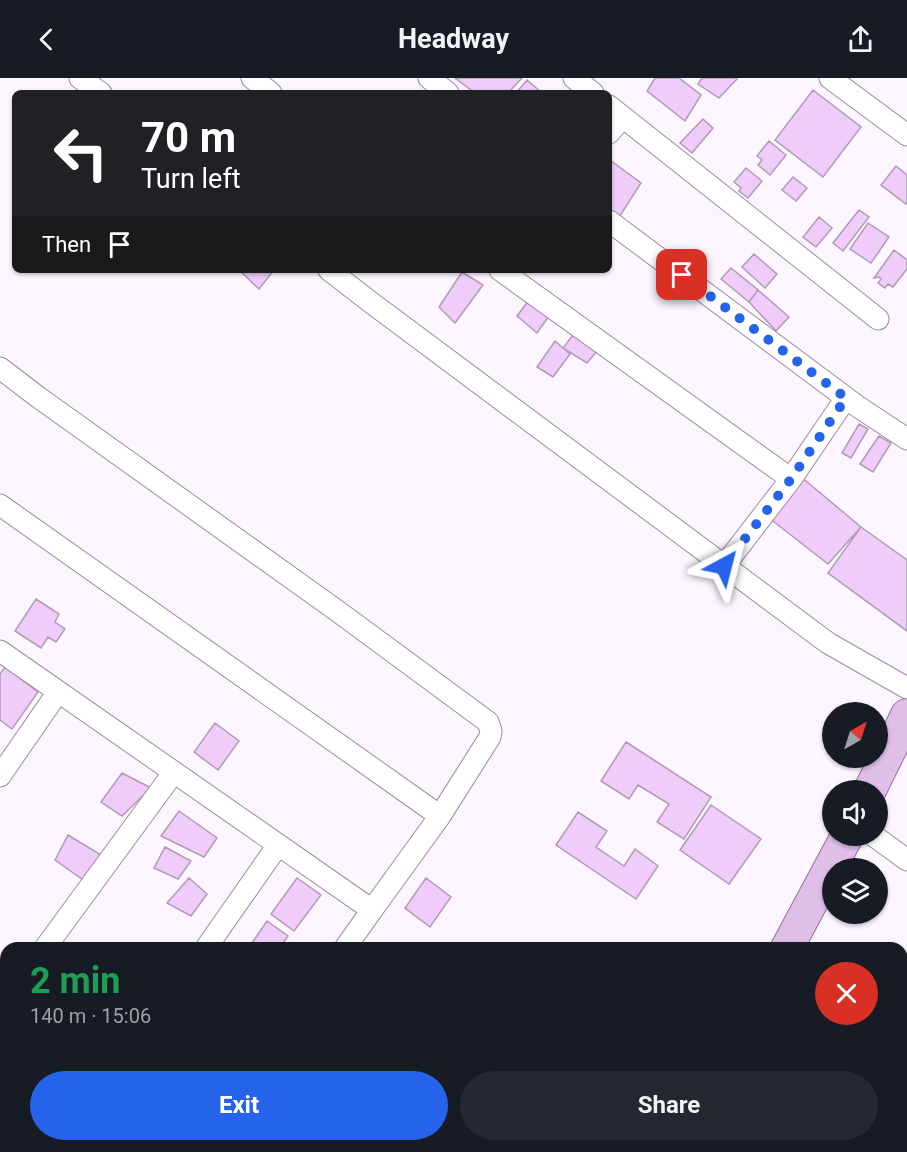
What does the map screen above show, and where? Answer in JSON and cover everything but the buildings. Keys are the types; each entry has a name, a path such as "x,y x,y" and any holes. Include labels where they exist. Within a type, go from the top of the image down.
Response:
{"main road":[{"path":"875,780 907,715"},
{"path":"790,942 842,846"}],"street":[{"path":"80,78 97,90"},
{"path":"252,78 267,90"},
{"path":"429,78 444,90"},
{"path":"574,78 589,90"},
{"path":"830,78 907,135"},
{"path":"614,118 878,319"},
{"path":"612,223 846,398 907,439"},
{"path":"333,273 828,643 907,688"},
{"path":"504,273 791,479"},
{"path":"0,368 488,722 490,737 440,816 349,942"},
{"path":"724,566 791,479 846,398"},
{"path":"0,506 440,816"},
{"path":"0,651 372,910"},
{"path":"0,776 58,692"},
{"path":"49,942 174,772"},
{"path":"210,942 278,845"},
{"path":"888,846 907,860"}],"route":[{"path":"682,275 846,398 791,479 724,566"}]}
